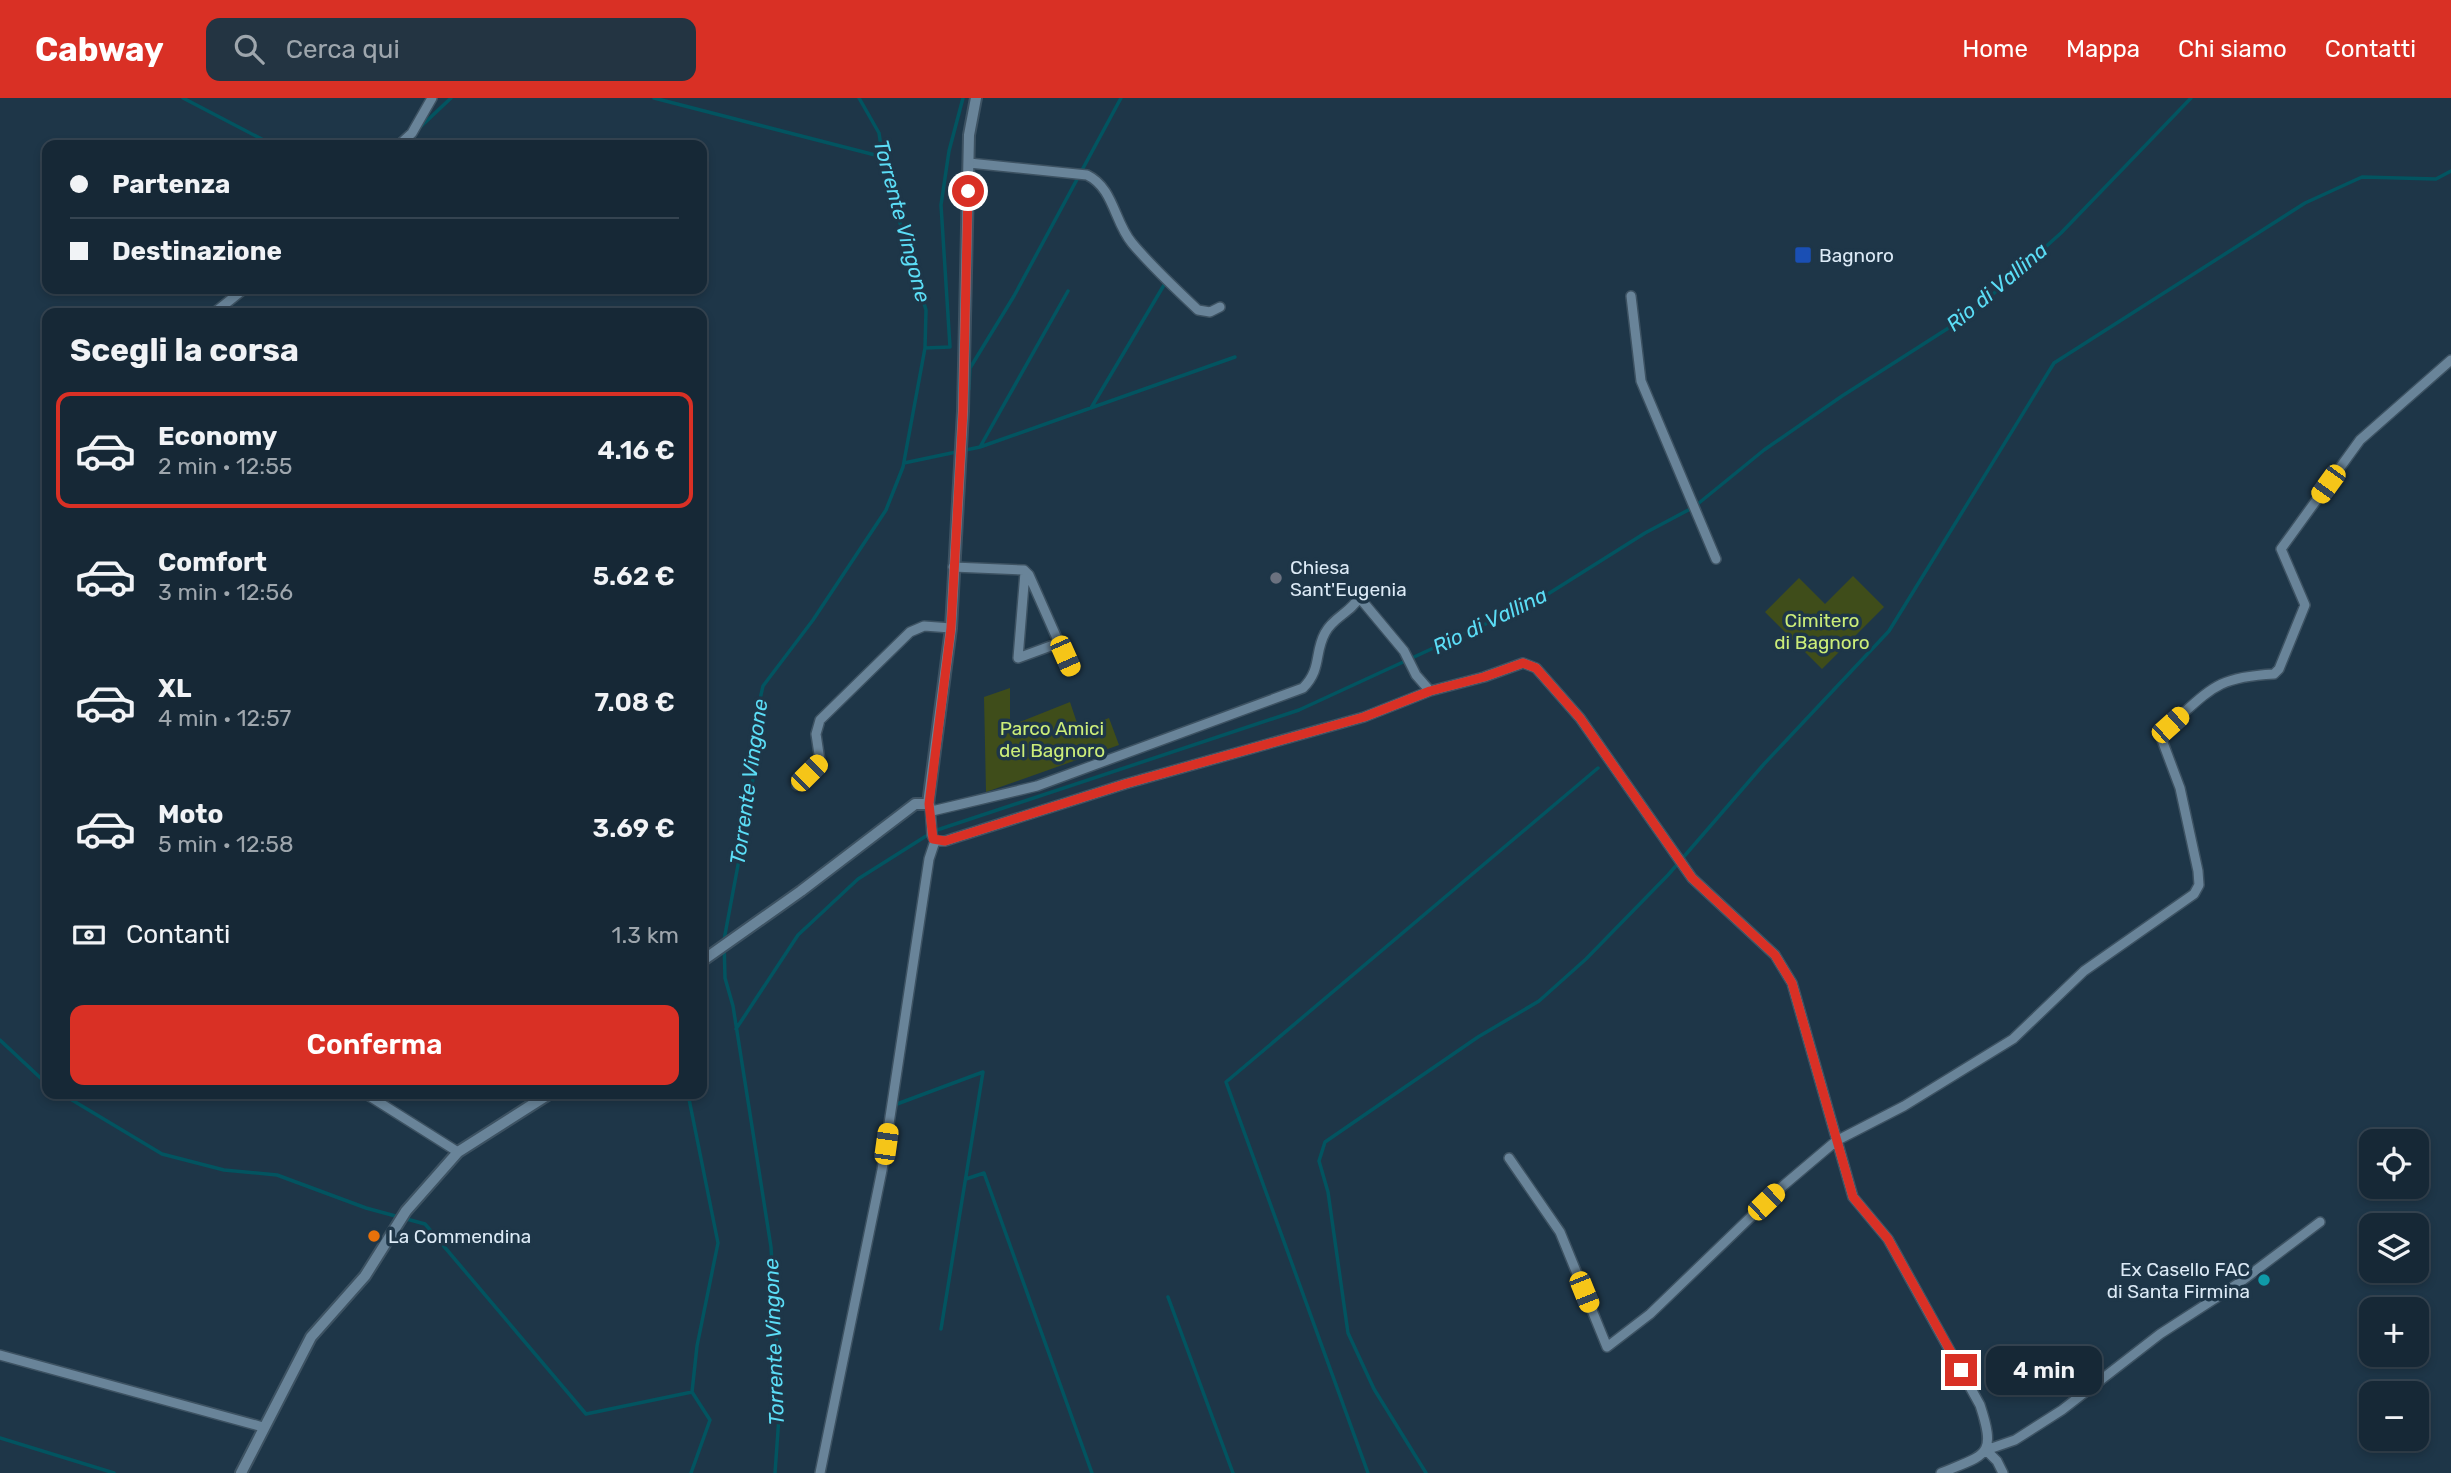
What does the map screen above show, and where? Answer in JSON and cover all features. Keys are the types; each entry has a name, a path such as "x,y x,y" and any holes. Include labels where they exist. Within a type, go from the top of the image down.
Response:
{"street":[{"path":"404,140 412,133 432,98"},
{"path":"820,1473 882,1170 931,849 930,808 951,628 963,411 969,135 975,98"},
{"path":"969,163 1087,175 1096,180 1108,196 1130,241 1198,310 1210,312 1220,307"},
{"path":"220,308 238,294"},
{"path":"1632,296 1641,381 1716,559"},
{"path":"1510,1158 1560,1232 1607,1347 1650,1314 1784,1185 1836,1141 1904,1106 2013,1039 2084,971 2194,894 2199,885 2198,871 2180,788 2163,750 2162,740 2165,733 2187,710 2224,680 2238,676 2274,674 2279,669 2305,605 2281,549 2360,440 2451,360"},
{"path":"953,567 1016,568 1025,572 1071,670"},
{"path":"1025,572 1018,658 1059,643"},
{"path":"707,958 915,804 930,808 1037,786 1303,688 1315,677 1324,634 1339,615 1355,605 1359,597 1407,656 1411,666 1430,691"},
{"path":"797,785 820,761 816,734 820,720 910,632 924,626 951,628"},
{"path":"932,834 945,841 1125,784 1364,717 1430,691 1484,677 1523,663 1536,668 1580,718 1692,878 1775,955 1792,983 1853,1197 1888,1239 1980,1405 1989,1437 1986,1450"},
{"path":"374,1099 458,1152"},
{"path":"241,1473 311,1337 365,1276 406,1211 458,1152 541,1099"},
{"path":"1941,1473 1973,1460 1986,1450 2015,1440 2062,1410 2160,1334 2239,1283 2320,1222"},
{"path":"0,1355 263,1427"},
{"path":"1986,1450 1997,1461 2003,1473"}],"green space":[{"name":"Cimitero di Bagnoro","path":"1853,576 1884,607 1822,669 1765,612 1799,578 1825,604"},
{"name":"Parco Amici del Bagnoro","path":"1010,688 1010,726 1070,702 1079,729 1109,718 1119,745 986,792 984,697"}],"waterway":[{"path":"183,98 263,140"},
{"path":"416,131 451,98"},
{"path":"654,98 883,157"},
{"name":"Torrente Vingone","path":"775,1473 780,1402 771,1247 733,1006 725,978 724,940 752,790 758,708 763,686 813,620 886,510 903,467 925,348 926,310 885,173 879,133 859,98"},
{"path":"925,348 950,347 941,205 949,151 963,98"},
{"path":"969,389 970,368 1014,296 1121,98"},
{"name":"Rio di Vallina","path":"736,1029 798,935 858,879 934,831 1299,710 1540,599 1645,533 1694,507 1764,450 1842,396 1972,313 2061,233 2191,98"},
{"path":"1426,1473 1374,1389 1348,1333 1328,1192 1319,1161 1325,1142 1478,1037 1539,1001 1586,959 1668,875 1764,764 1889,631 2054,363 2305,203 2362,177 2436,179 2451,171"},
{"path":"1091,408 1164,285"},
{"path":"980,447 1068,291"},
{"path":"904,463 980,447 1235,357"},
{"path":"1368,1473 1226,1082 1598,768"},
{"path":"0,1040 42,1079"},
{"path":"897,1104 983,1072 941,1329"},
{"path":"70,1099 162,1154 224,1170 277,1175 366,1208 425,1224 586,1414 692,1392"},
{"path":"689,1099 718,1243 697,1346 692,1392 710,1420 691,1473"},
{"path":"966,1179 984,1173 1092,1473"},
{"path":"1168,1297 1233,1473"},
{"path":"0,1438 114,1473"}],"place":[{"name":"Bagnoro","path":"1803,255"},
{"name":"Chiesa Sant'Eugenia","path":"1276,578"},
{"name":"La Commendina","path":"374,1236"},
{"name":"Ex Casello FAC di Santa Firmina","path":"2264,1280"}],"route":[{"path":"968,191 963,411 951,628 929,804 932,811 930,827 933,839 945,841 1125,784 1364,717 1430,691 1484,677 1523,663 1529,664 1536,668 1580,718 1692,878 1775,955 1792,983 1853,1197 1888,1239 1931,1321 1961,1370"}]}
